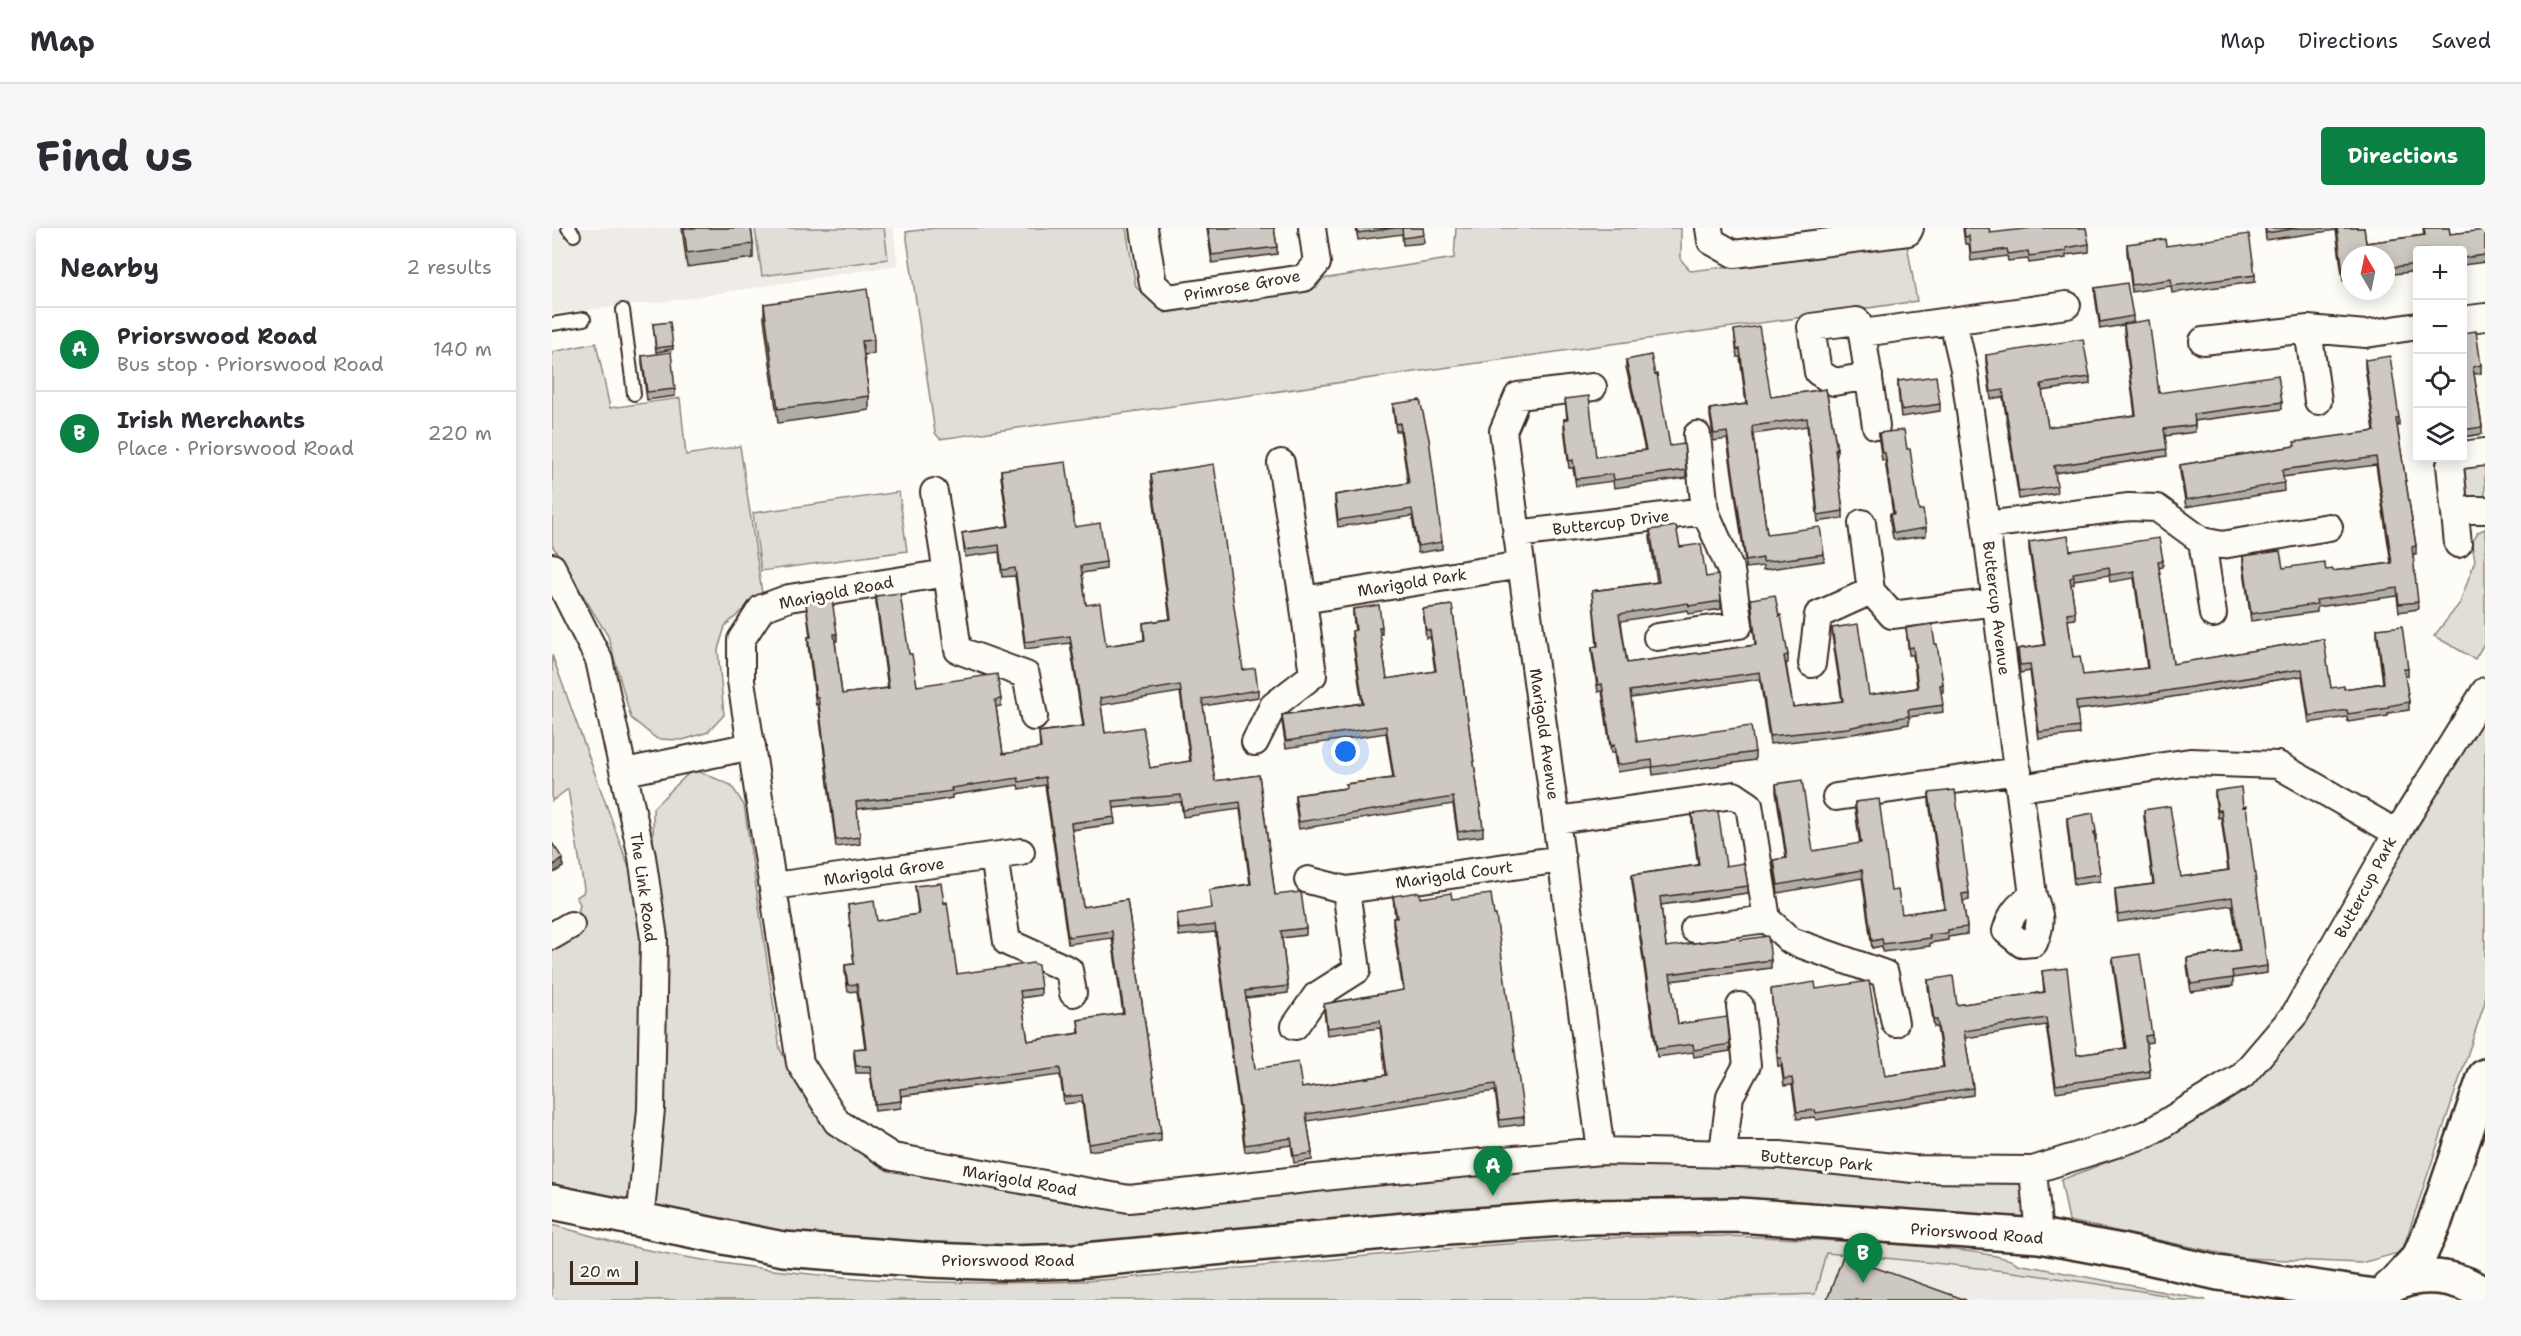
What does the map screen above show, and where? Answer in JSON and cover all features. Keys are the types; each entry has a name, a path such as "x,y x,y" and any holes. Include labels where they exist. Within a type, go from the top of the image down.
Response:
{"street":[{"name":"Primrose Grove","path":"1144,228 1153,284 1168,298 1304,278 1317,263 1312,228"},
{"path":"1709,228 1711,241 1734,254 1908,232 1911,228"},
{"path":"1862,333 2067,305"},
{"path":"2467,319 2485,317"},
{"path":"1869,376 1834,382 1818,372 1811,327 1857,321 1862,333 1869,376 1876,426"},
{"name":"Buttercup Avenue","path":"1953,322 1964,369 1986,525 2033,896"},
{"path":"2203,341 2308,329 2366,334 2413,327"},
{"path":"2308,329 2318,401"},
{"name":"Marigold Avenue","path":"1593,387 1518,396 1503,431 1601,1151"},
{"path":"1657,637 1739,625 1731,571 1705,511 1697,435"},
{"path":"2467,454 2485,452"},
{"path":"2453,462 2450,465 2458,544"},
{"path":"1255,742 1273,705 1313,675 1281,463"},
{"path":"934,492 958,650 1026,675 1034,717"},
{"path":"1986,525 2129,507 2157,508 2202,541 2222,545 2329,527"},
{"path":"2455,510 2485,510"},
{"name":"Buttercup Drive","path":"1516,534 1705,511"},
{"path":"1862,523 1871,591 1892,615 1996,603"},
{"path":"2202,541 2213,614"},
{"name":"Marigold Park","path":"1303,600 1521,565"},
{"name":"The Link Road","path":"552,567 599,660 642,857 654,938 651,1109 640,1222"},
{"name":"Marigold Road","path":"947,573 789,598 762,608 741,640 741,681 800,1064 837,1122 892,1157 1129,1199 1351,1174 1601,1151"},
{"path":"1812,664 1818,615 1871,591"},
{"path":"2397,833 2485,691"},
{"path":"625,772 752,746"},
{"name":"Buttercup Park","path":"1601,1151 1723,1152 1780,1155 1912,1169 2033,1170 2147,1134 2242,1076 2295,1014 2397,833 2278,765 2190,762 1836,797"},
{"path":"1557,820 1734,795 1749,805 1767,919 1791,941 1885,974 1895,1023"},
{"name":"Marigold Grove","path":"774,886 1021,852"},
{"path":"994,856 1007,942 1069,970 1072,993"},
{"name":"Marigold Court","path":"1308,880 1346,890 1562,859"},
{"path":"1295,1026 1316,996 1357,970 1346,890"},
{"path":"1694,930 1767,919"},
{"path":"1723,1152 1730,1096 1747,1065 1740,1006"},
{"path":"2379,1293 2419,1257 2435,1221 2485,1076"},
{"path":"2033,1170 2039,1236"},
{"name":"Priorswood Road","path":"552,1202 640,1222 783,1249 1006,1263 1075,1261 1406,1230 1589,1217 1739,1215 2039,1236 2121,1251 2218,1273 2379,1293"},
{"name":"Priorswood Road","path":"2218,1273 2253,1300"},
{"path":"2379,1293 2413,1278 2432,1276 2459,1281 2485,1295"}],"lane":[{"path":"623,310 634,394"},
{"path":"552,324 584,319"}],"shaded area":[{"path":"552,228 893,228 898,265 669,301 552,314"},
{"path":"755,228 884,228 888,259 762,276"},
{"path":"935,228 1126,228 1136,287 1165,313 1317,287 1322,279 1454,258 1456,228 1681,228 1681,260 1691,271 1907,244 1917,301 940,439 935,433 906,232"},
{"path":"596,343 610,408 680,398 686,455 740,446 762,593 725,626 718,650 724,715 708,732 683,740 657,739 631,718 608,636 552,545 552,352"},
{"path":"2485,461 2485,501 2466,496 2462,465"},
{"path":"899,492 907,551 761,571 753,513"},
{"path":"2485,529 2485,642 2475,659 2434,636 2460,603 2475,560 2472,544 2478,532"},
{"path":"552,655 654,937 653,808 693,769 731,785 744,805 780,1049 806,1100 892,1157 1129,1199 1601,1151 2033,1170 2039,1236 1740,1215 931,1259 552,1201 552,942 575,929 580,904 576,897 583,893 584,889 568,789 552,801"},
{"path":"2485,697 2485,1002 2402,1252 2361,1263 2243,1258 2069,1221 2061,1180 2146,1147 2238,1094 2315,1004"},
{"path":"552,1225 638,1248 748,1267 858,1278 970,1283 1112,1279 1576,1239 1725,1236 1799,1239 1914,1246 1980,1253 2004,1258 2018,1264 2206,1300 2174,1300 2164,1295 2080,1281 1826,1253 1815,1294 1663,1300 552,1300"},
{"path":"1825,1253 1942,1263 2079,1280 2164,1295 2174,1300 1663,1300 1815,1294"}],"building":[{"path":"684,228 751,228 753,244 687,253"},
{"path":"1208,228 1274,228 1277,247 1212,255"},
{"path":"1357,228 1395,228 1358,233"},
{"path":"1402,228 1423,228 1424,235 1403,238"},
{"path":"1964,228 1989,228 1990,233 2033,228 2086,228 2089,244 2066,248 2066,251 2029,256 2028,251 2008,254 2007,249 1971,254 1969,236 1965,237"},
{"path":"2266,228 2298,228 2266,233"},
{"path":"2337,228 2364,228 2366,243 2425,235 2424,228 2449,228 2450,234 2485,230 2485,255 2467,257 2467,246 2413,246 2413,265 2395,267 2395,246 2341,246 2341,258"},
{"path":"2249,234 2255,275 2172,286 2171,279 2132,285 2127,244 2165,239 2166,246"},
{"path":"2127,283 2133,316 2100,322 2095,288"},
{"path":"867,289 874,340 862,341 869,396 778,409 764,304"},
{"path":"2149,320 2159,393 2278,375 2282,402 2194,414 2195,425 2164,429 2167,449 2054,466 2057,486 2019,492 2003,390 1991,392 1986,355 2083,339 2090,377 2041,384 2048,427 2136,415 2124,324"},
{"path":"670,322 673,346 656,348 653,324"},
{"path":"1759,326 1771,397 1826,389 1837,449 1835,449 1843,511 1818,515 1807,418 1753,426 1767,534 1820,527 1824,554 1763,562 1763,558 1746,561 1727,432 1714,434 1710,409 1747,404 1740,349 1737,350 1734,330"},
{"path":"2476,331 2481,365 2473,367 2482,427 2467,429 2467,354 2467,332"},
{"path":"671,352 675,389 647,392 642,356"},
{"path":"1651,355 1655,375 1657,374 1670,446 1684,444 1686,470 1614,480 1613,474 1576,479 1573,460 1569,461 1564,419 1568,419 1565,399 1589,396 1596,457 1646,450 1626,360"},
{"path":"2390,356 2399,418 2396,419 2416,546 2412,547 2418,602 2399,604 2397,588 2316,600 2317,604 2251,614 2243,556 2280,551 2283,568 2324,562 2326,570 2333,569 2333,571 2392,563 2376,457 2282,470 2284,483 2186,500 2180,465 2295,446 2294,442 2375,431 2365,360"},
{"path":"1936,376 1940,404 1901,410 1898,381"},
{"path":"1420,400 1429,439 1442,542 1418,546 1412,509 1338,520 1335,495 1409,483 1400,423 1396,424 1393,404"},
{"path":"1904,430 1907,449 1910,449 1919,510 1923,510 1926,528 1896,533 1893,531 1890,514 1894,514 1885,453 1882,453 1879,433"},
{"path":"1066,462 1075,527 1100,523 1106,562 1081,566 1086,605 1100,603 1106,646 1145,640 1143,623 1171,619 1151,474 1214,464 1243,670 1255,668 1258,690 1202,699 1215,781 1259,775 1275,895 1301,892 1306,928 1281,931 1288,986 1245,991 1255,1069 1298,1062 1302,1088 1387,1075 1380,1021 1327,1028 1324,1004 1404,990 1393,918 1397,918 1393,896 1419,892 1420,898 1451,893 1452,899 1491,894 1494,915 1496,915 1524,1117 1500,1120 1495,1084 1306,1114 1312,1153 1294,1156 1291,1138 1245,1145 1215,925 1179,929 1177,914 1212,908 1209,890 1251,884 1240,802 1183,810 1181,795 1113,801 1115,817 1071,823 1083,907 1127,900 1161,1133 1089,1144 1082,1095 1064,1097 1060,1068 900,1089 901,1101 875,1104 870,1066 856,1066 854,1049 866,1048 857,984 848,985 845,965 854,964 848,905 874,901 877,921 919,914 915,886 941,883 944,903 947,902 957,974 1033,963 1038,965 1041,988 1020,991 1028,1041 1080,1033 1078,1020 1124,1013 1112,931 1068,937 1045,777 1019,782 1018,778 951,788 952,791 856,802 860,837 836,840 808,637 811,637 806,603 832,599 842,694 889,688 876,596 900,593 909,654 912,654 917,686 997,674 1001,699 995,700 1003,754 1041,748 1039,732 1084,726 1070,636 1025,642 1015,568 1002,570 999,545 965,550 962,533 1009,526 1001,470","holes":["1180,685 1191,761 1150,768 1143,727 1105,733 1100,698"]},
{"path":"1676,526 1680,547 1701,544 1706,577 1718,575 1721,601 1689,606 1688,603 1619,614 1627,663 1756,645 1751,599 1775,595 1788,655 1784,656 1793,707 1843,701 1832,628 1858,624 1869,695 1918,688 1913,647 1909,648 1906,628 1932,624 1943,684 1940,685 1943,705 1908,710 1909,716 1847,728 1770,736 1760,672 1630,691 1637,742 1751,726 1755,752 1653,767 1652,760 1617,765 1614,745 1611,746 1602,684 1598,685 1592,647 1598,646 1592,591 1659,582 1650,530"},
{"path":"2068,536 2070,551 2159,538 2163,560 2158,561 2173,664 2322,639 2331,688 2344,686 2344,689 2384,683 2377,629 2402,626 2408,669 2404,669 2409,702 2388,706 2388,708 2348,714 2347,710 2309,716 2302,669 2135,696 2076,702 2079,727 2039,732 2030,664 2020,665 2018,649 2045,645 2029,542","holes":["2109,567 2110,575 2134,571 2148,668 2083,675 2080,656 2073,657 2067,613 2075,612 2070,578 2074,577 2073,573"]},
{"path":"1379,605 1382,627 1379,627 1387,679 1436,671 1430,630 1426,630 1423,609 1452,605 1483,828 1458,832 1453,797 1299,822 1295,795 1347,788 1346,784 1394,778 1386,726 1286,741 1282,715 1363,703 1352,631 1356,630 1353,609"},
{"path":"1802,780 1813,851 1861,843 1855,802 1879,799 1891,891 1898,890 1902,914 1945,908 1929,793 1955,790 1969,893 1962,894 1967,927 1948,930 1948,933 1929,935 1930,938 1883,944 1882,939 1872,941 1862,870 1778,885 1774,860 1787,858 1776,784"},
{"path":"2241,787 2243,807 2246,806 2267,966 2232,971 2233,978 2191,984 2187,958 2240,950 2232,897 2118,915 2115,889 2154,884 2144,810 2170,806 2181,877 2229,870 2221,810 2218,811 2215,791"},
{"path":"1718,811 1726,866 1744,863 1748,886 1660,897 1666,947 1739,937 1740,940 1768,936 1771,960 1670,974 1678,1024 1727,1017 1730,1044 1694,1050 1693,1044 1657,1049 1632,875 1699,865 1692,814"},
{"path":"2093,813 2100,874 2074,878 2067,818"},
{"path":"552,843 563,859 552,866"},
{"path":"2140,954 2152,1035 2145,1036 2150,1071 2056,1085 2046,1018 1964,1031 1973,1088 1816,1113 1815,1110 1797,1112 1792,1078 1784,1079 1781,1058 1778,1058 1771,989 1815,982 1816,989 1869,981 1885,1076 1944,1067 1928,980 1953,976 1957,1005 2045,992 2042,971 2067,968 2077,1055 2126,1048 2113,958"},
{"path":"1843,1256 1966,1300 1827,1300"}],"place":[{"name":"Priorswood Road","path":"1493,1196"},
{"name":"Irish Merchants","path":"1863,1283"}]}
